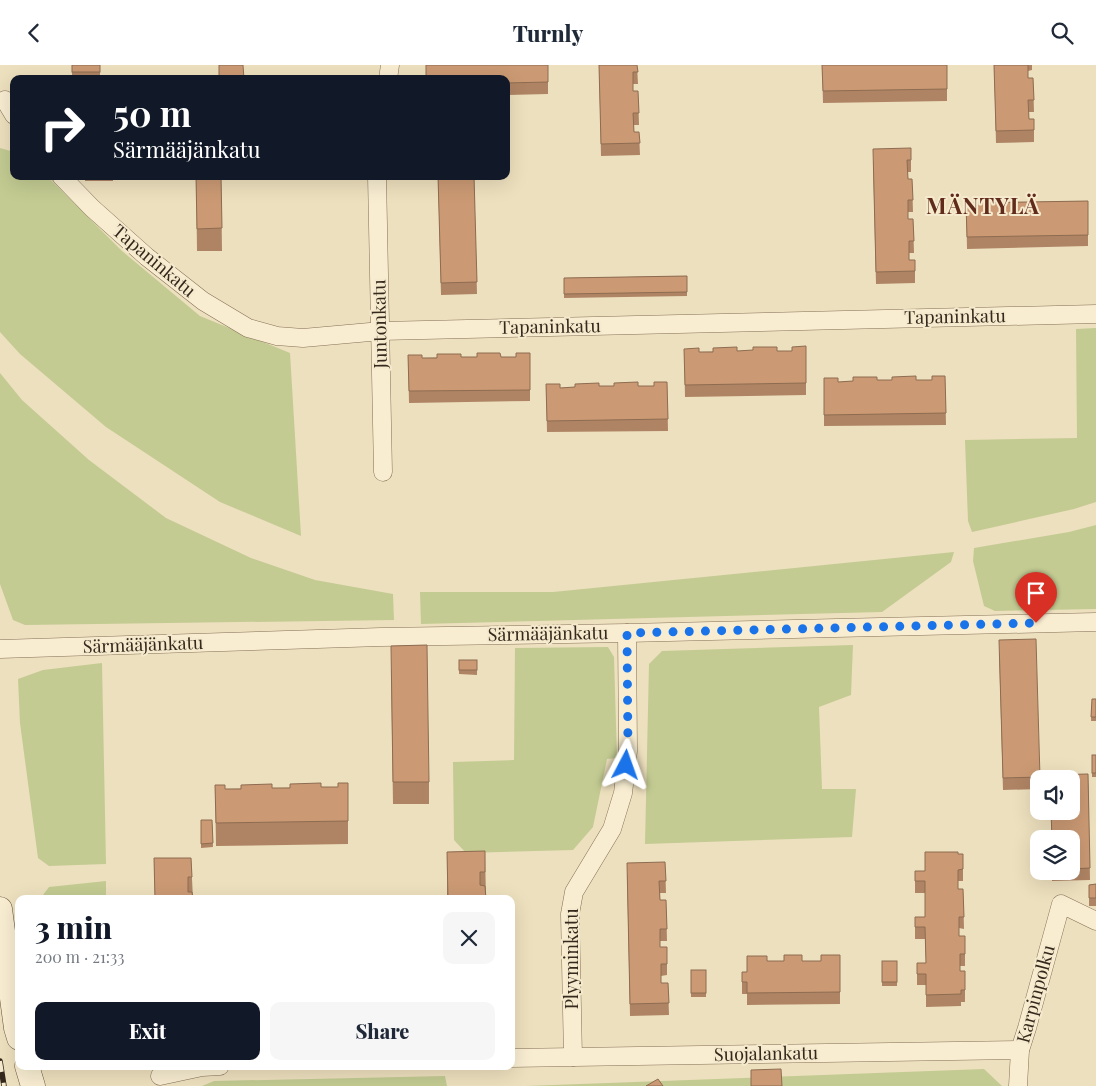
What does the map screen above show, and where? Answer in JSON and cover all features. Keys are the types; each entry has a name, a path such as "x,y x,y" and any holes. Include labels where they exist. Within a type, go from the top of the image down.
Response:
{"main road":[{"path":"0,909 15,1021"},
{"path":"28,1070 33,1086"}],"street":[{"name":"Tapaninkatu","path":"65,180 92,208 147,257 203,301 248,328 277,336 303,338 381,331 1096,314"},
{"name":"Juntonkatu","path":"377,180 383,473"},
{"name":"Särmääjänkatu","path":"0,649 389,637 1096,622"},
{"name":"Plyyminkatu","path":"573,1057 570,914 574,892 612,829 623,793 628,751 627,633"},
{"name":"Karpinpolku","path":"1018,1086 1020,1049 1061,904 1096,921"},
{"name":"Suojalankatu","path":"515,1058 1020,1049"},
{"path":"160,1076 188,1070"}],"green space":[{"path":"0,148 10,151 10,180 51,180 122,251 200,316 290,353 301,536 220,502 106,427 20,354 0,332"},
{"path":"1096,328 1096,502 1074,509 972,532 968,521 965,440 1077,438 1076,329"},
{"path":"0,373 22,400 89,460 166,518 251,558 315,580 393,594 394,620 25,625 13,620 0,584"},
{"path":"1096,525 1096,609 995,611 984,606 973,561 974,548 1069,532"},
{"path":"954,552 951,562 882,612 421,624 420,592 553,592"},
{"path":"853,645 851,695 819,707 822,789 856,789 852,837 645,844 649,664 662,651"},
{"path":"608,647 614,657 617,758 607,759 593,827 573,850 466,853 454,840 453,762 514,760 515,648"},
{"path":"102,663 106,864 49,866 38,858 20,723 18,679 43,670"},
{"path":"106,881 106,895 43,895 49,887"},
{"path":"984,1069 1002,1086 526,1086"},
{"path":"445,1076 447,1086 202,1086 214,1081"}],"building":[{"path":"72,65 100,65 100,72 72,72"},
{"path":"219,65 243,65 244,75 219,75"},
{"path":"426,65 548,65 548,82 510,83 510,75 426,75"},
{"path":"599,65 637,65 638,72 633,72 633,91 638,91 639,113 633,113 634,132 639,132 640,143 601,144"},
{"path":"822,65 947,65 947,89 823,91"},
{"path":"994,65 1028,65 1028,78 1033,78 1034,100 1028,100 1029,119 1034,119 1034,130 996,131"},
{"path":"911,148 911,160 907,160 908,179 912,179 913,200 908,200 908,219 913,219 914,241 909,241 909,260 915,260 915,271 876,272 873,149"},
{"path":"196,180 221,180 222,228 197,229"},
{"path":"438,180 474,180 477,282 441,283"},
{"path":"1088,201 1088,235 967,237 966,203"},
{"path":"687,276 687,292 564,294 564,278"},
{"path":"806,346 806,383 685,385 684,349 699,348 699,352 713,352 713,348 737,347 737,351 753,350 753,347 777,347 777,351 792,351 792,347"},
{"path":"477,353 500,353 501,357 516,357 516,353 530,353 530,390 409,391 408,355 422,355 422,358 437,358 437,354 461,354 461,357 477,357"},
{"path":"916,376 916,380 932,380 932,376 945,376 946,413 824,415 824,378 838,378 838,382 853,381 853,377 877,377 877,380 892,380 892,377"},
{"path":"638,382 638,386 654,386 654,382 667,382 668,419 547,421 546,384 560,384 560,388 575,387 575,384 599,383 599,386 614,386 614,383"},
{"path":"1036,639 1040,770 1030,770 1030,777 1003,778 999,640"},
{"path":"427,645 429,782 393,782 391,646"},
{"path":"459,660 477,660 477,670 459,670"},
{"path":"1092,699 1096,699 1096,717 1091,717"},
{"path":"1092,755 1096,755 1096,773 1092,773"},
{"path":"1080,774 1088,774 1090,868 1080,869 1080,830 1052,830 1051,820 1080,820"},
{"path":"321,783 321,787 338,787 338,783 348,783 348,821 216,823 215,785 225,785 225,789 241,789 241,785 272,784 272,788 290,788 290,784"},
{"path":"201,820 212,820 213,843 201,844"},
{"path":"485,851 485,872 480,872 480,885 485,886 486,895 448,895 447,852"},
{"path":"925,852 958,852 958,854 963,854 963,869 958,870 958,889 963,889 964,917 959,917 959,936 965,936 965,954 960,954 960,971 965,971 965,990 961,990 961,994 926,995 926,974 917,974 917,963 926,963 925,927 915,927 915,917 925,917 925,881 915,881 915,871 925,871"},
{"path":"154,858 191,858 192,877 188,877 188,892 192,892 192,895 155,895"},
{"path":"665,862 666,881 659,881 660,900 666,900 667,929 660,929 660,947 667,947 667,964 661,964 661,983 668,983 669,1003 630,1004 627,863"},
{"path":"1096,884 1096,898 1089,898 1089,885"},
{"path":"784,955 802,955 802,961 821,961 821,955 840,955 840,992 747,993 747,982 742,982 742,972 747,972 747,956 767,956 767,961 784,961"},
{"path":"882,961 897,961 897,982 882,982"},
{"path":"691,970 706,970 706,993 691,993"},
{"path":"781,1069 782,1086 751,1086 751,1070"},
{"path":"658,1079 663,1086 646,1086"}],"railway":[{"path":"0,1061 4,1086"}],"district":[{"name":"MÄNTYLÄ","path":"983,206"}],"route":[{"path":"626,765 628,751 627,633 1036,623"}]}
